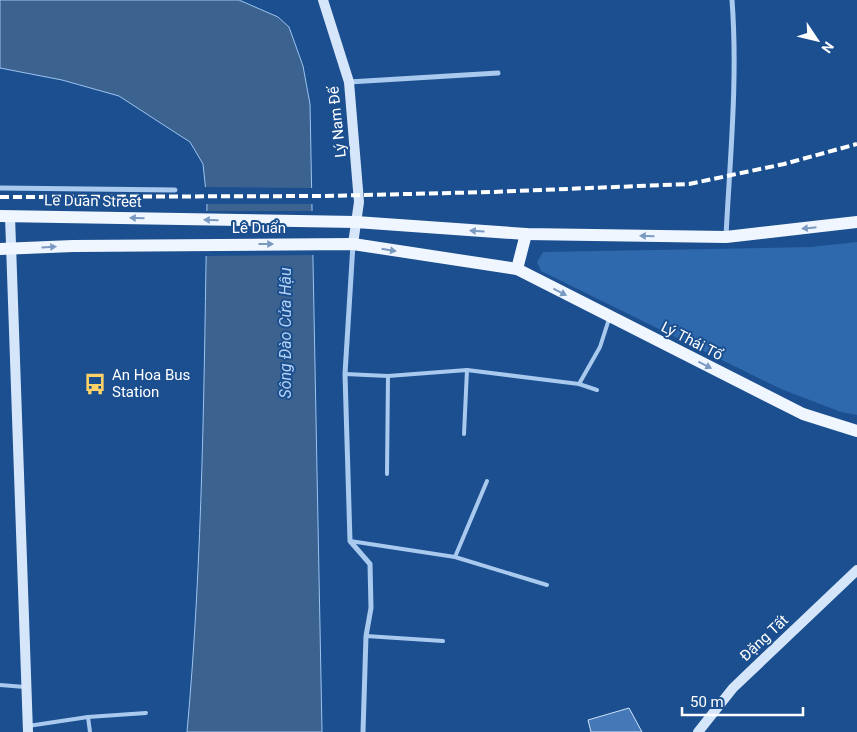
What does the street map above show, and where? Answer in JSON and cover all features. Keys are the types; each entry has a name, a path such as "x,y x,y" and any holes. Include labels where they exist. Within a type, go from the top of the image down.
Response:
{"main road":[{"name":"Lý Nam Đế","path":"323,0 349,82 359,195 347,244"},
{"path":"5,216 28,687 28,729"},
{"name":"Le Duan Street","path":"5,216 185,219"},
{"name":"Lê Duẩn","path":"185,219 352,222 526,234"},
{"path":"517,269 526,234 726,237 857,222"},
{"name":"Lê Duẩn","path":"6,249 347,244 517,269"},
{"name":"Lý Thái Tổ","path":"517,269 803,414 857,431"},
{"name":"Đặng Tất","path":"698,732 733,688 857,570"}],"street":[{"path":"726,237 734,25 732,0"},
{"path":"349,82 498,73"},
{"path":"0,188 175,190"},
{"path":"347,244 345,374 350,541 370,564 371,608 366,636 363,732"}],"lane":[{"path":"579,384 600,347 610,317"},
{"path":"345,374 388,376 467,370 579,384 597,390"},
{"path":"464,434 467,370"},
{"path":"387,474 388,376"},
{"path":"455,556 487,481"},
{"path":"350,541 455,556 548,585"},
{"path":"366,636 443,641"},
{"path":"0,685 28,687"},
{"path":"28,729 88,717 146,713"},
{"path":"88,717 90,732"}],"shaded area":[{"path":"857,242 857,415 841,412 781,389 541,271 537,262 543,252 811,247"}],"water":[{"name":"Sông Đào Cửa Hậu","path":"0,0 239,0 278,17 289,27 303,66 310,104 322,732 187,732 200,534 202,467 207,202 203,164 190,142 119,96 62,80 0,68"}],"pier":[{"path":"203,187 313,188 314,204 204,204"},
{"path":"204,211 314,211 315,255 204,256"}],"building":[{"path":"629,708 642,732 591,732 588,720"}],"railway":[{"path":"0,197 324,196 689,184 784,164 857,144"}],"place":[{"name":"An Hoa Bus Station","path":"95,384"}]}
